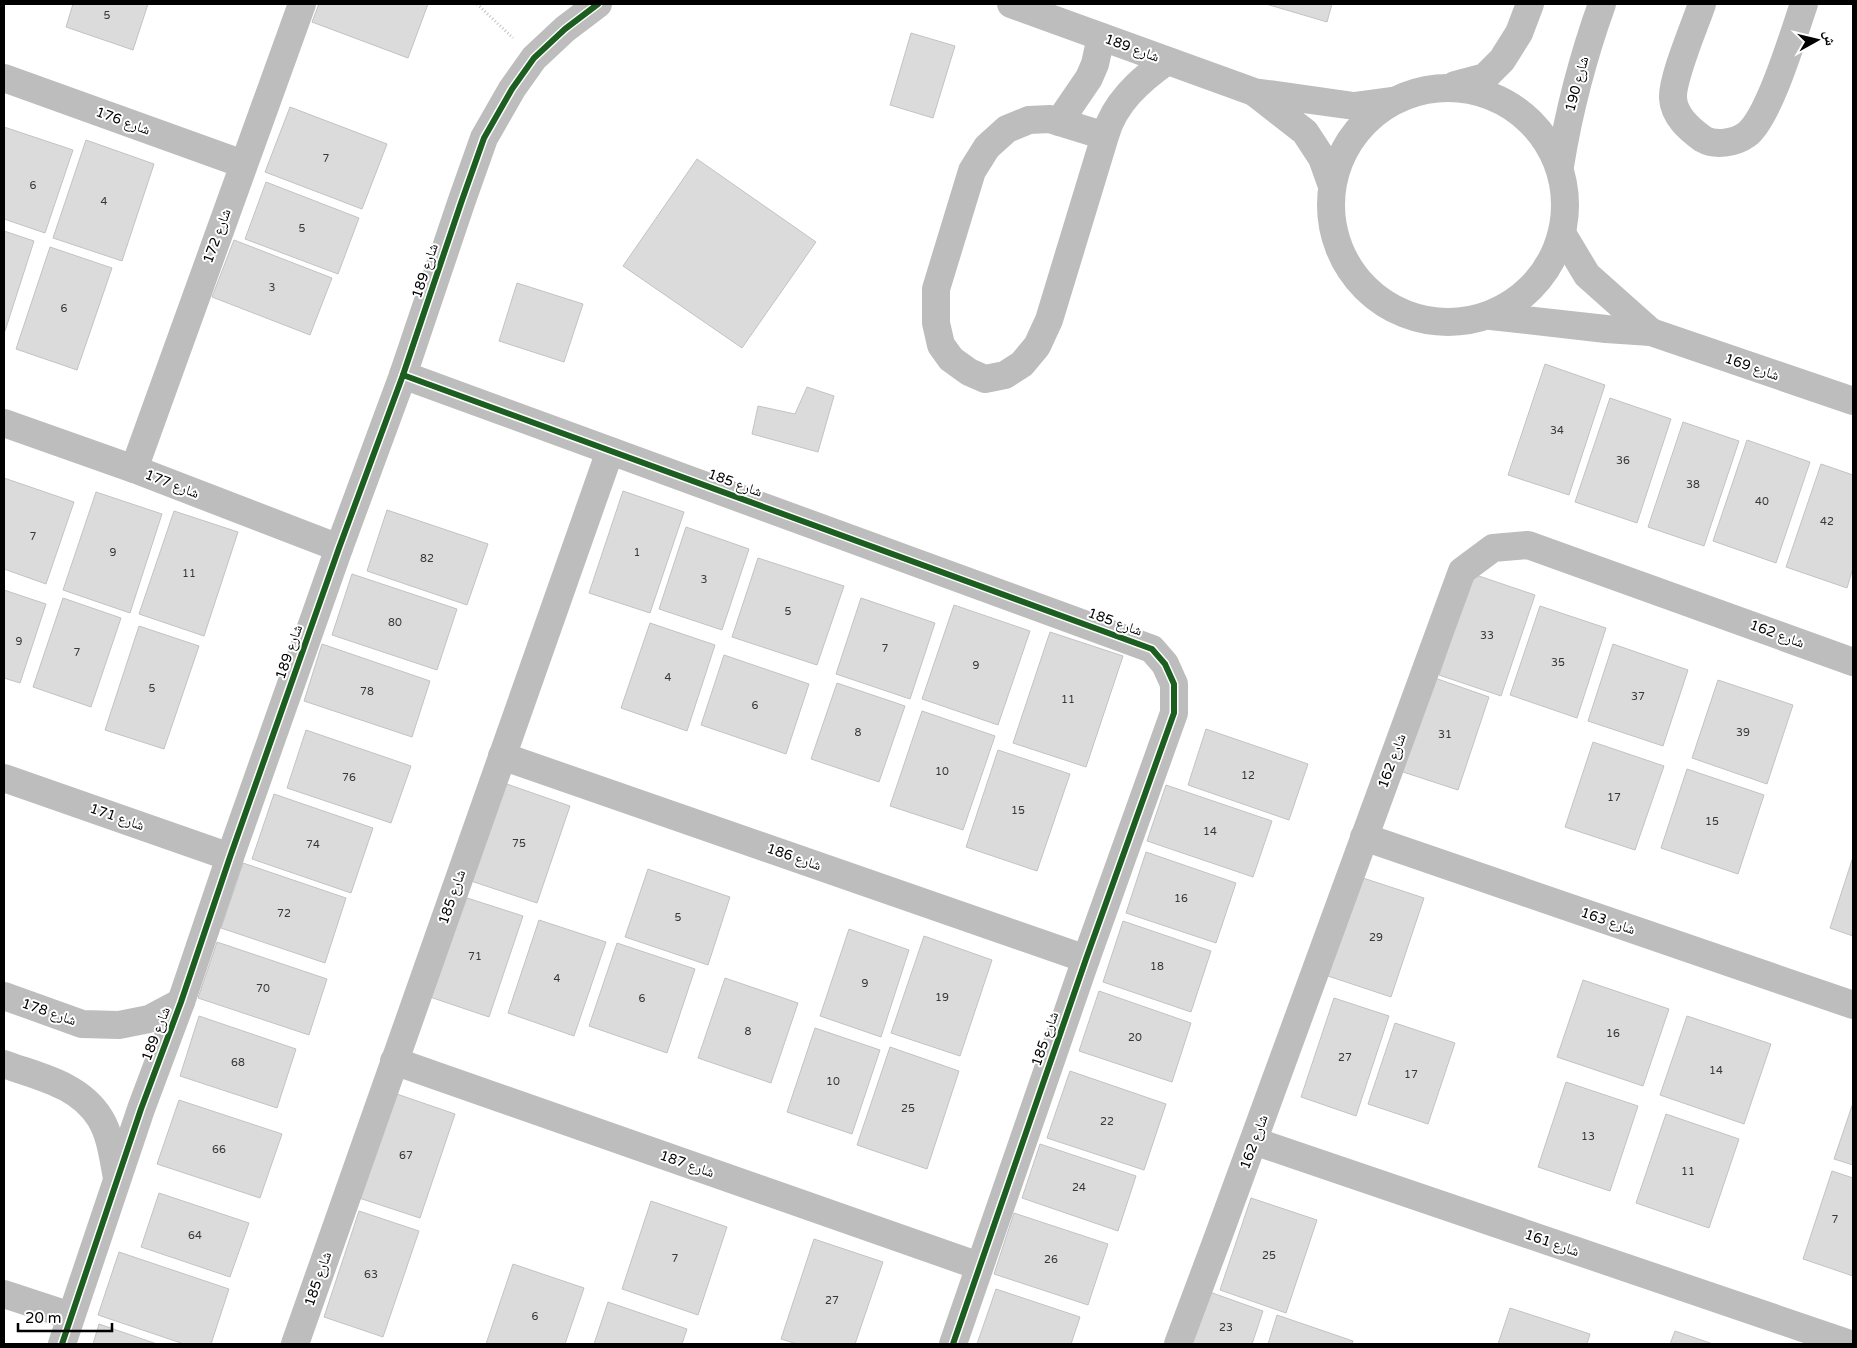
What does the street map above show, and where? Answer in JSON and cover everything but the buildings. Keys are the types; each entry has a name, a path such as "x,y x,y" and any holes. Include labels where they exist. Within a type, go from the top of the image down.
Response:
{"street":[{"name":"شارع 172","path":"134,469 302,4"},
{"name":"شارع 189","path":"62,1344 141,1109 181,1002 339,548 404,375 460,203 484,138 512,89 534,58 565,29 598,4"},
{"name":"شارع 189","path":"1011,4 1254,92 1354,106 1395,100"},
{"path":"1450,87 1485,93 1517,109 1543,134 1560,166 1566,200 1563,235 1548,269 1523,297 1491,316 1457,323 1422,320 1389,307 1361,285 1342,255 1332,221 1332,186 1344,151 1365,121 1395,100 1421,90 1450,87 1485,77 1502,60 1518,33 1530,4"},
{"name":"شارع 190","path":"1560,166 1567,122 1585,52 1602,4"},
{"path":"1702,4 1675,81 1673,98 1679,116 1689,129 1707,141 1727,143 1747,135 1759,120 1772,95 1804,4"},
{"path":"1059,122 1089,78 1095,64 1101,37"},
{"path":"1105,136 1050,119 1029,120 1007,129 987,147 972,171 936,290 936,323 941,345 951,360 969,372 985,378 1005,375 1022,364 1037,346 1049,320 1105,136 1107,129 1123,99 1145,77 1167,61"},
{"name":"شارع 176","path":"4,78 243,164"},
{"name":"شارع 189","path":"1254,92 1305,132 1322,158 1332,186"},
{"name":"شارع 169","path":"1563,235 1587,275 1651,332"},
{"name":"شارع 169","path":"1491,316 1651,332 1853,401"},
{"name":"شارع 185","path":"404,375 1152,649 1165,664 1174,684 1174,713 1086,959 953,1344"},
{"name":"شارع 177","path":"4,423 134,469 339,548"},
{"name":"شارع 185","path":"295,1344 610,451"},
{"name":"شارع 162","path":"1178,1344 1462,570 1493,548 1528,545 1853,662"},
{"name":"شارع 186","path":"502,756 1086,959"},
{"name":"شارع 171","path":"4,778 230,857"},
{"name":"شارع 163","path":"1364,837 1853,1005"},
{"name":"شارع 178","path":"4,996 82,1024 120,1025 148,1019 181,1002"},
{"name":"شارع 187","path":"394,1061 979,1266"},
{"path":"4,1064 65,1086 86,1099 101,1119 109,1139 118,1178"},
{"name":"شارع 161","path":"1254,1141 1844,1343"},
{"path":"4,1294 71,1316"}],"path":[{"path":"477,4 534,58"}],"cycle path":[{"path":"62,1344 141,1109 181,1002 339,548 403,375 484,138 512,89 534,58 565,29 598,4"},
{"path":"403,375 1152,649 1165,664 1174,684 1174,713 1086,959 953,1344"}]}
